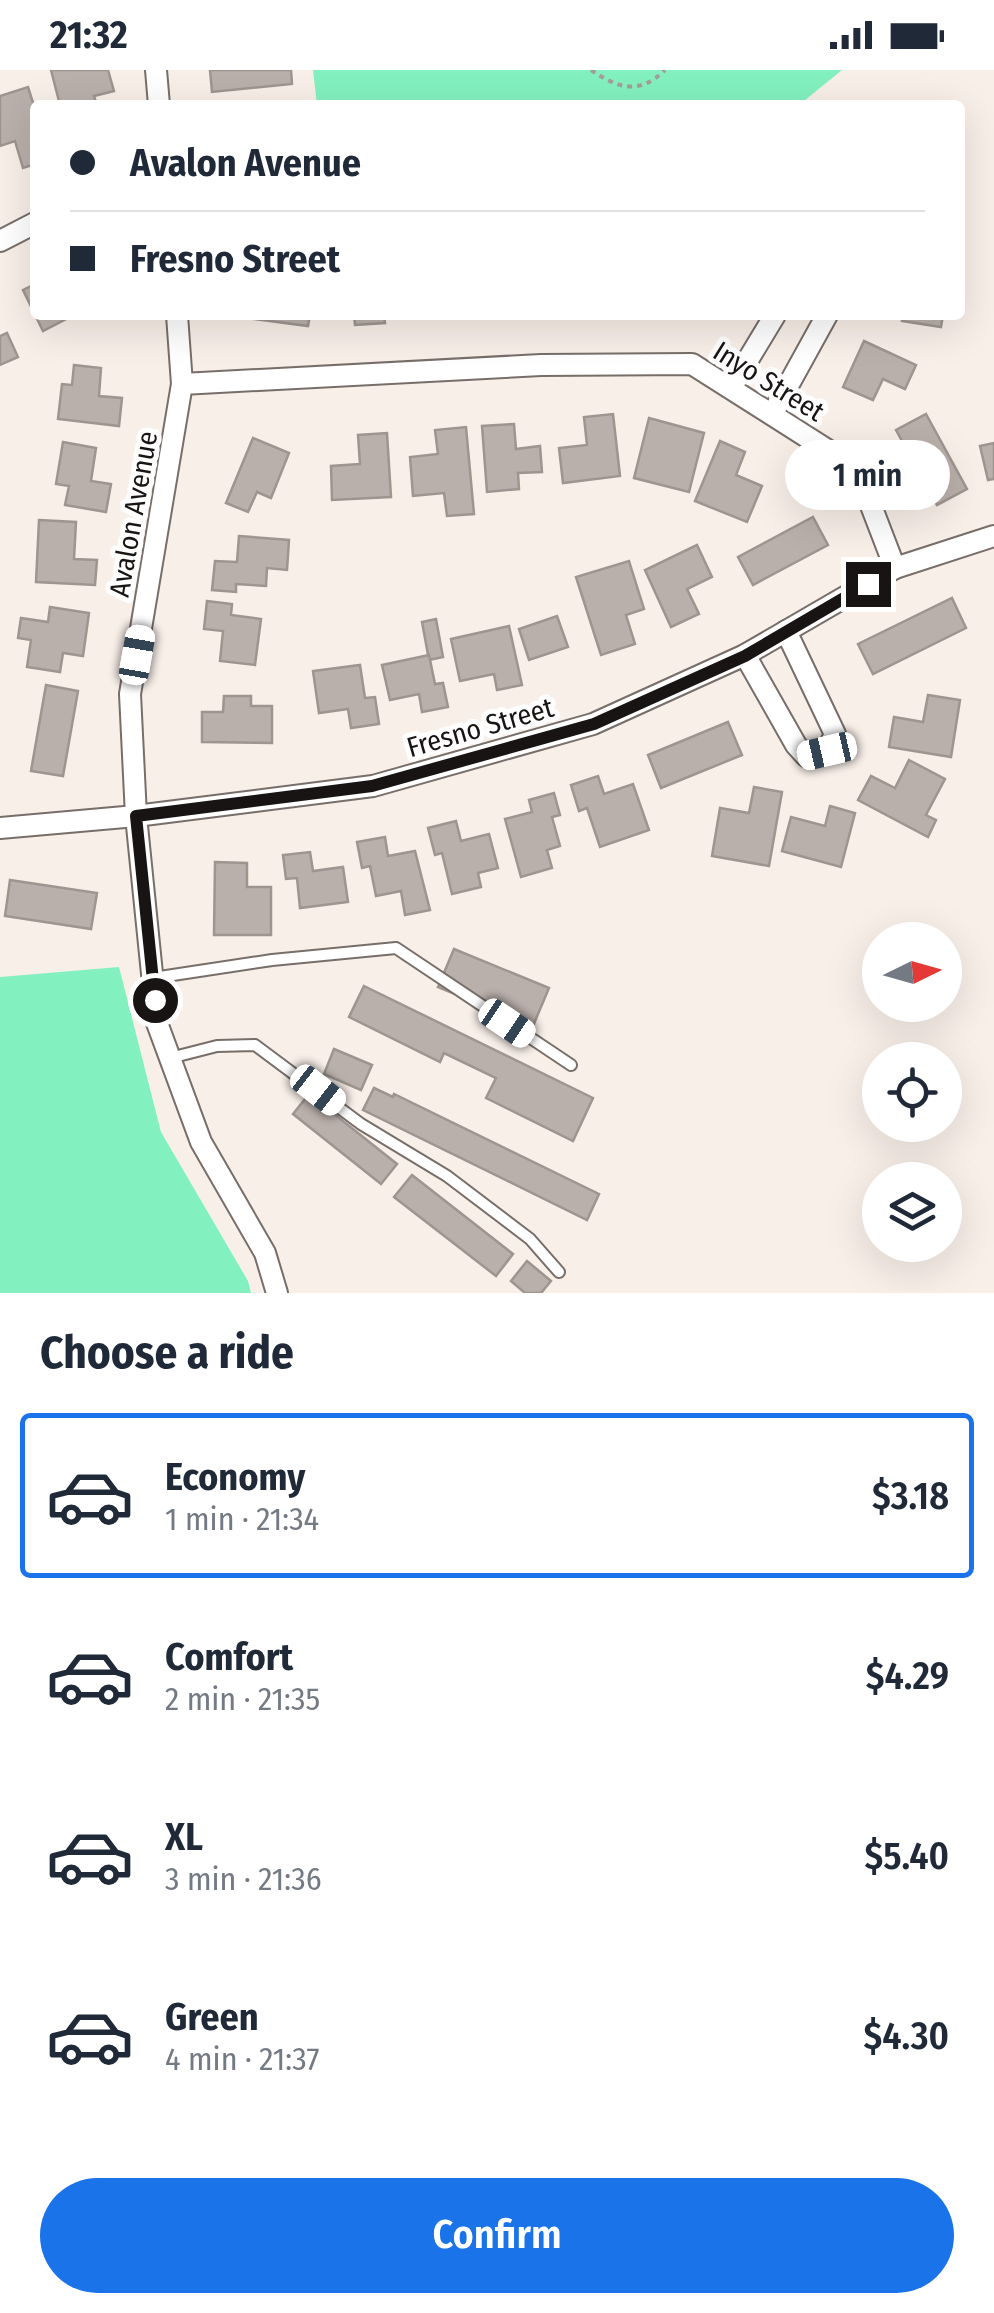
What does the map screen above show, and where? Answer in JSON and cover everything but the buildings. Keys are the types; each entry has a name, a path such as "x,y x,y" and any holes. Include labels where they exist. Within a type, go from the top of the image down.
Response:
{"street":[{"path":"156,70 159,100"},
{"path":"0,241 30,226"},
{"name":"Avalon Avenue","path":"177,320 182,384 130,694 136,816 152,978 157,1023 201,1142 265,1253 277,1293"},
{"path":"731,388 772,320"},
{"path":"773,412 824,320"},
{"name":"Inyo Street","path":"182,384 541,365 692,364 829,451 870,503 895,568"},
{"name":"Fresno Street","path":"0,828 136,816 372,786 594,724 745,656 895,568 994,536"},
{"path":"745,656 796,745 806,756 827,751 835,734 786,631"}],"lane":[{"path":"152,978 272,960 396,948 571,1065"},
{"path":"170,1058 217,1046 256,1045 362,1124 447,1176 530,1239 560,1272"}],"path":[{"path":"590,70 628,88 652,83 666,70"}],"green space":[{"path":"313,70 842,70 805,100 316,100"},
{"path":"119,967 161,1132 248,1281 251,1293 0,1293 0,977"}],"route":[{"path":"155,1000 136,816 372,786 594,724 745,656 868,584"}]}
